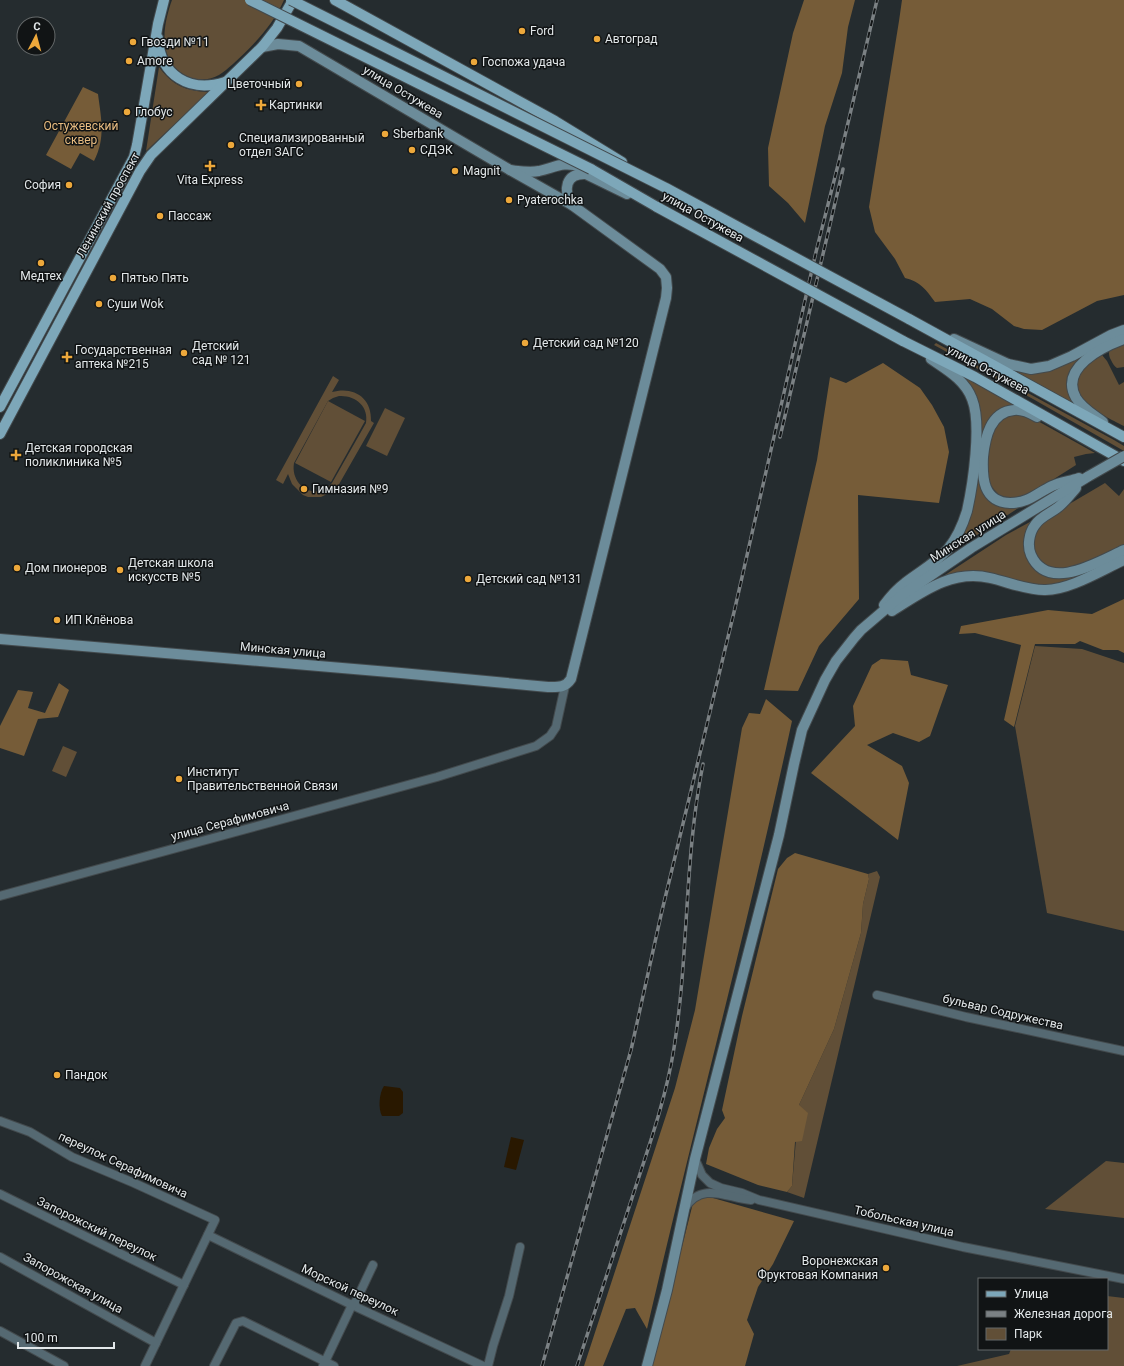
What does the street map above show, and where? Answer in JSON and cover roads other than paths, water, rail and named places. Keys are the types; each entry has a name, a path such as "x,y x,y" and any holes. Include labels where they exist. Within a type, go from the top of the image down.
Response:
{"main road":[{"name":"Ленинский проспект","path":"0,407 124,179 134,157 138,144 158,24 164,0"},
{"path":"250,0 591,169"},
{"name":"Ленинский проспект","path":"0,434 140,171 151,155 262,47 277,28 292,0"},
{"path":"292,0 666,188"},
{"name":"улица Остужева","path":"335,0 555,121 666,188 1122,436"},
{"path":"158,24 160,52 166,65 175,75 186,82 197,86 215,85 227,81"},
{"name":"улица Остужева","path":"591,169 903,341 975,376 1124,460"}],"street":[{"name":"улица Остужева","path":"262,47 278,44 299,46 510,170 525,172 538,171 559,165 571,164 591,169"},
{"path":"510,170 572,205 660,269 666,277 667,288 656,342 603,543 571,679 565,686"},
{"path":"572,205 567,197 567,185 571,178 580,174 586,174 658,207"},
{"path":"909,320 1008,364 1031,369 1049,366 1124,330"},
{"path":"1122,436 1079,403 1073,389 1073,381 1079,366 1086,359 1109,345 1124,339"},
{"path":"861,630 903,584 935,561 949,548 956,538 967,511 973,476 977,429 975,408 972,398 960,379 903,341"},
{"path":"1089,476 1053,485 1034,497 1026,500 1009,503 1001,501 993,498 983,482 982,469 986,438 991,426 997,418 1007,411 1017,410 1028,412 1095,444"},
{"name":"Минская улица","path":"647,1366 667,1290 695,1159 779,835 802,730 822,685 840,655 861,630 902,595 926,578 1021,518 1124,456"},
{"path":"1089,476 1057,508 1035,524 1030,536 1029,546 1031,556 1042,568 1047,571 1060,574 1082,569 1124,550"},
{"path":"861,630 923,591 940,582 962,576 980,576 1037,590 1050,590 1079,580 1124,560"},
{"name":"Минская улица","path":"0,639 548,687 565,686"},
{"name":"улица Серафимовича","path":"0,896 438,777 536,746 550,736 556,727 565,686"},
{"name":"бульвар Содружества","path":"876,995 966,1017 1124,1051"},
{"name":"переулок Серафимовича","path":"0,1121 30,1132 72,1157 134,1182 215,1220 208,1235"},
{"name":"Тобольская улица","path":"695,1159 702,1175 710,1183 759,1200 963,1247 1124,1279"},
{"path":"683,1212 692,1199 708,1193 759,1200"},
{"name":"Запорожский переулок","path":"0,1194 184,1284"},
{"path":"145,1366 208,1235"},
{"name":"Морской переулок","path":"208,1235 352,1305 483,1366"},
{"path":"488,1366 509,1296 520,1247"},
{"name":"Запорожская улица","path":"0,1257 156,1343"},
{"path":"324,1364 373,1264"},
{"path":"214,1366 236,1323 243,1321 324,1364 334,1366"},
{"path":"0,1331 64,1366"}],"railway":[{"path":"542,1366 631,1050 661,915 735,608 816,252 877,0"},
{"path":"780,437 843,169"},
{"path":"577,1366 650,1142 671,1067 679,1013 689,870 697,799 703,764"}],"place":[{"name":"Ford","path":"522,31"},
{"name":"Автоград","path":"597,39"},
{"name":"Гвозди №11","path":"133,42"},
{"name":"Amore","path":"129,61"},
{"name":"Госпожа удача","path":"474,62"},
{"name":"Цветочный","path":"299,84"},
{"name":"Картинки","path":"261,105"},
{"name":"Глобус","path":"127,112"},
{"name":"Sberbank","path":"385,134"},
{"name":"Специализированный отдел ЗАГС","path":"231,145"},
{"name":"СДЭК","path":"412,150"},
{"name":"Vita Express","path":"210,166"},
{"name":"Magnit","path":"455,171"},
{"name":"София","path":"69,185"},
{"name":"Pyaterochka","path":"509,200"},
{"name":"Пассаж","path":"160,216"},
{"name":"Медтех","path":"41,263"},
{"name":"Пятью Пять","path":"113,278"},
{"name":"Суши Wok","path":"99,304"},
{"name":"Детский сад №120","path":"525,343"},
{"name":"Детский сад № 121","path":"184,353"},
{"name":"Государственная аптека №215","path":"67,357"},
{"name":"Детская городская поликлиника №5","path":"16,455"},
{"name":"Гимназия №9","path":"304,489"},
{"name":"Дом пионеров","path":"17,568"},
{"name":"Детская школа искусств №5","path":"120,570"},
{"name":"Детский сад №131","path":"468,579"},
{"name":"ИП Клёнова","path":"57,620"},
{"name":"Институт Правительственной Связи","path":"179,779"},
{"name":"Пандок","path":"57,1075"},
{"name":"Воронежская Фруктовая Компания","path":"886,1268"}],"park label":[{"name":"Остужевский сквер","path":"81,133"}]}
